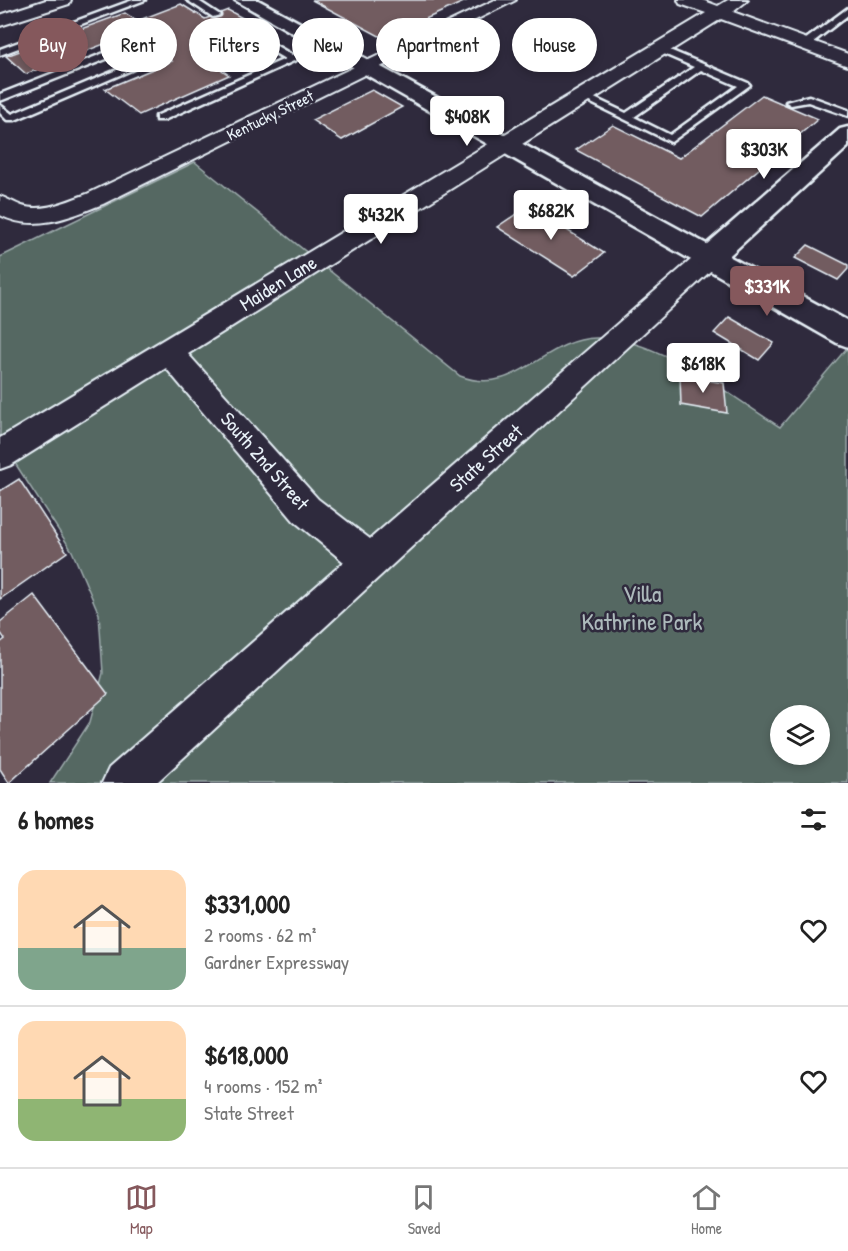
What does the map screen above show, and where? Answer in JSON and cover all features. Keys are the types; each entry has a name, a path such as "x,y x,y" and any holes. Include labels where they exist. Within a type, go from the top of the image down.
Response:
{"main road":[{"path":"244,0 292,27"},
{"path":"268,0 374,65 716,252 848,335"},
{"path":"364,61 374,65"},
{"name":"State Street","path":"716,252 848,134"},
{"path":"716,252 848,313"}],"street":[{"path":"0,21 63,0"},
{"name":"Kentucky Street","path":"0,204 28,218 61,212 95,199 508,0"},
{"path":"686,0 730,6 805,44 848,60"},
{"name":"Maiden Lane","path":"0,455 730,6"},
{"name":"State Street","path":"124,783 716,252"},
{"name":"South 2nd Street","path":"168,351 306,510 371,562"}],"lane":[{"path":"0,52 141,0"},
{"path":"191,0 216,15"},
{"path":"805,44 848,11"},
{"path":"0,98 125,48 145,62 11,118 0,108"},
{"path":"582,96 671,139 745,85 660,49"},
{"path":"280,51 292,58"},
{"path":"160,118 292,58"},
{"path":"627,117 701,66"},
{"path":"792,102 809,99 848,112"}],"green space":[{"name":"Villa Kathrine Park","path":"195,162 460,376 480,381 497,379 514,374 560,347 577,341 596,338 619,340 668,357 715,384 780,427 846,349 848,351 848,783 50,783 90,722 103,673 99,614 72,551 0,440 0,257"}],"building":[{"path":"312,0 468,0 428,18 376,18 376,34 364,28 364,18 346,18"},
{"path":"181,4 203,18 189,18 189,72 225,72 229,75 139,115 105,89 146,72 177,72 177,18 145,18"},
{"path":"228,10 242,18 208,18"},
{"path":"125,13 132,18 111,18"},
{"path":"100,22 100,46 88,50 88,26"},
{"path":"18,52 18,67 6,56"},
{"path":"372,90 402,107 342,140 312,120"},
{"path":"762,95 818,119 702,217 576,150 613,125 679,158"},
{"path":"528,206 604,253 574,276 497,227"},
{"path":"808,245 848,265 848,269 838,280 795,258"},
{"path":"729,317 774,343 759,360 714,333"},
{"path":"680,376 724,383 727,413 681,405"},
{"path":"19,479 67,552 0,599 0,491"},
{"path":"34,595 108,694 9,783 0,769 0,643 5,639 0,632 0,622"}]}
